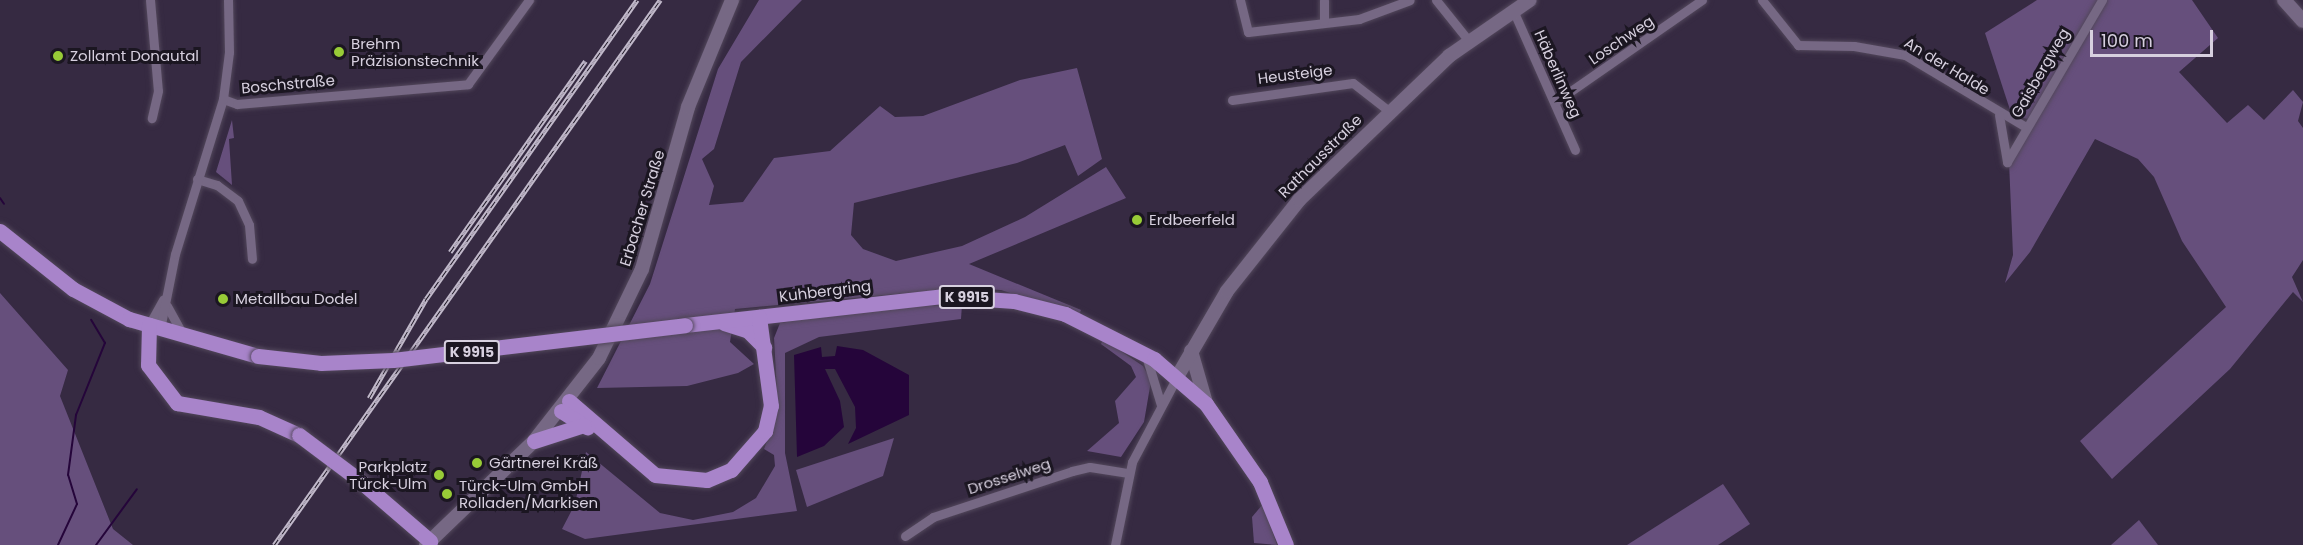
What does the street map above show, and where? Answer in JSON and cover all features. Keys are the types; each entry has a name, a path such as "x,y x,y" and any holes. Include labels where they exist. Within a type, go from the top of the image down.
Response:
{"main road":[{"name":"Erbacher Straße","path":"424,544 534,441 565,406 603,350 642,269 687,107 732,0"},
{"name":"Rathausstraße","path":"1177,377 1191,351 1276,226 1389,111 1468,40 1530,0"},
{"path":"2284,0 2303,21"},
{"path":"0,231 99,304 131,320 191,340"},
{"name":"Kuhbergring","path":"191,340 258,356 351,363 911,298 983,297 1052,310 1140,350 1177,377 1206,404 1260,482 1286,545"},
{"path":"565,406 656,475 698,480 731,470 765,431 771,406 759,317"},
{"path":"131,320 148,355 152,375 177,403 259,417 299,435 359,480 413,525 424,544"},
{"path":"712,322 743,328 765,349"},
{"path":"148,355 154,327"},
{"path":"1191,351 1206,404"},
{"path":"565,406 584,425 602,432"},
{"path":"534,441 584,425"}],"street":[{"path":"150,0 158,91 152,118"},
{"path":"154,327 166,295 197,179 223,99 229,52 228,0"},
{"name":"Boschstraße","path":"223,99 237,104 468,84 529,0"},
{"path":"1240,0 1248,32 1378,14 1410,0"},
{"path":"1324,0 1324,21"},
{"path":"1436,0 1468,40"},
{"name":"Loschweg","path":"1555,102 1702,0"},
{"name":"An der Halde","path":"1762,0 1798,45 1854,46 1905,55 2000,115 2026,127"},
{"name":"Gaisbergweg","path":"2000,115 2007,162 2102,0"},
{"name":"Häberlinweg","path":"1513,10 1575,150"},
{"name":"Heusteige","path":"1232,99 1353,83 1389,111"},
{"path":"197,179 217,185 238,201 249,225 252,259"},
{"path":"166,295 170,319 191,340"},
{"path":"1140,350 1156,375 1161,406"},
{"path":"1115,545 1129,473 1177,377"},
{"name":"Drosselweg","path":"905,536 933,517 1072,471 1090,467 1129,473"}],"shaded area":[{"path":"759,0 802,0 741,62 714,149 702,159 714,186 709,205 743,202 774,158 830,151 880,106 895,117 923,116 1020,80 1077,68 1102,159 1078,176 1065,145 1017,163 854,203 851,235 863,249 896,261 962,246 1025,217 1106,167 1126,198 969,264 1081,310 1079,315 1001,290 961,288 735,309 730,342 754,364 738,373 687,386 597,388 650,284 718,69"},
{"path":"2037,0 2098,0 2028,119 2012,116 1985,33"},
{"path":"2105,0 2192,0 2218,38 2179,72 2227,123 2248,105 2264,120 2293,90 2303,102 2298,121 2303,128 2303,260 2292,277 2303,302 2293,292 2230,369 2112,479 2080,441 2226,307 2182,241 2154,177 2138,159 2095,139 2030,252 2005,283 2013,255 2009,162"},
{"path":"232,120 234,138 229,139 232,185 216,172"},
{"path":"0,293 68,370 60,396 113,529 133,545 0,545"},
{"path":"962,305 961,319 819,337 785,353 785,453 797,511 585,539 562,529 575,504 586,452 660,513 693,520 733,512 756,498 775,466 774,455 764,449 778,412 774,338 780,323 891,306"},
{"path":"1103,339 1143,366 1151,381 1144,422 1121,457 1087,451 1119,423 1115,401 1136,377 1131,366 1101,344"},
{"path":"837,346 863,350 909,375 909,415 848,444 856,428 855,407 835,369 825,369 840,401 844,427 824,446 797,457 794,355 821,347 822,357 835,356"},
{"path":"894,438 883,476 807,507 796,470"},
{"path":"1723,484 1750,524 1718,545 1627,545"},
{"path":"1263,504 1277,545 1254,543 1252,517"},
{"path":"2139,520 2158,545 2111,545"}],"waterway":[{"path":"0,198 4,204"},
{"path":"58,545 77,504 68,475 76,415 105,343 91,320"},
{"path":"96,545 137,489"}],"railway":[{"path":"369,398 426,299 637,0"},
{"path":"274,545 660,0"},
{"path":"450,252 585,61"}],"place":[{"name":"Brehm Präzisionstechnik","path":"339,52"},
{"name":"Zollamt Donautal","path":"58,56"},
{"name":"Erdbeerfeld","path":"1137,220"},
{"name":"Metallbau Dodel","path":"223,299"},
{"name":"Gärtnerei Kräß","path":"477,463"},
{"name":"Parkplatz Türck-Ulm","path":"439,475"},
{"name":"Türck-Ulm GmbH Rolladen/Markisen","path":"447,494"}]}
